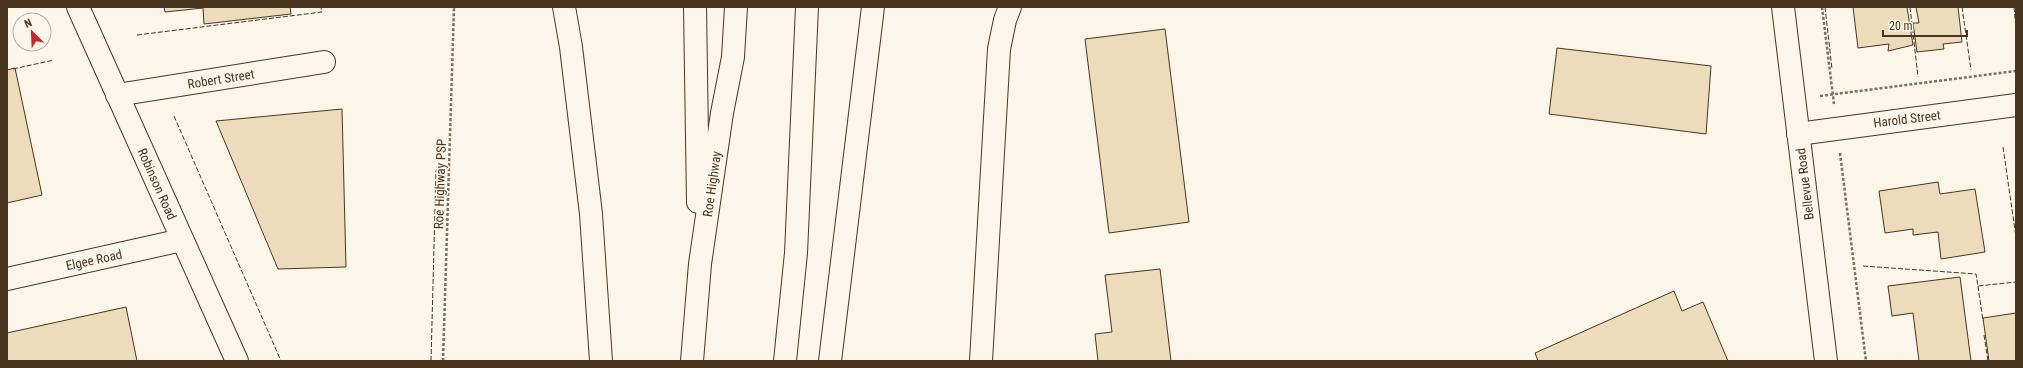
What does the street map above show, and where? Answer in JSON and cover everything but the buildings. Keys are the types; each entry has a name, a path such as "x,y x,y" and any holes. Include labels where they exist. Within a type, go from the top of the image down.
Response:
{"main road":[{"name":"Robinson Road","path":"78,7 237,361"},
{"path":"564,7 571,47 591,214 601,361"},
{"path":"695,7 700,264"},
{"name":"Roe Highway","path":"692,361 700,264 722,113 733,56 736,7"},
{"path":"785,361 796,253 807,7"},
{"path":"830,361 873,7"},
{"path":"981,361 999,49 1005,20 1010,7"},
{"name":"Bellevue Road","path":"1783,7 1826,361"},
{"name":"Robert Street","path":"117,95 324,62"},
{"name":"Harold Street","path":"1798,134 2016,106"},
{"name":"Elgee Road","path":"7,279 182,240"}],"path":[{"name":"Roe Highway PSP","path":"443,361 451,152 454,7"},
{"path":"1822,7 1866,361"},
{"path":"1818,96 2016,71"}],"fence":[{"path":"137,35 322,12 321,7"},
{"path":"1825,7 1832,69"},
{"path":"1910,7 1918,77"},
{"path":"1962,7 1971,70"},
{"path":"2014,7 2016,29"},
{"path":"13,69 54,60"},
{"path":"174,116 281,361"},
{"path":"2003,147 2016,237"},
{"path":"431,361 436,170"},
{"path":"1863,266 1976,274 1978,286 2016,282"},
{"path":"1978,286 1983,321"},
{"path":"1984,335 1988,361"}]}
